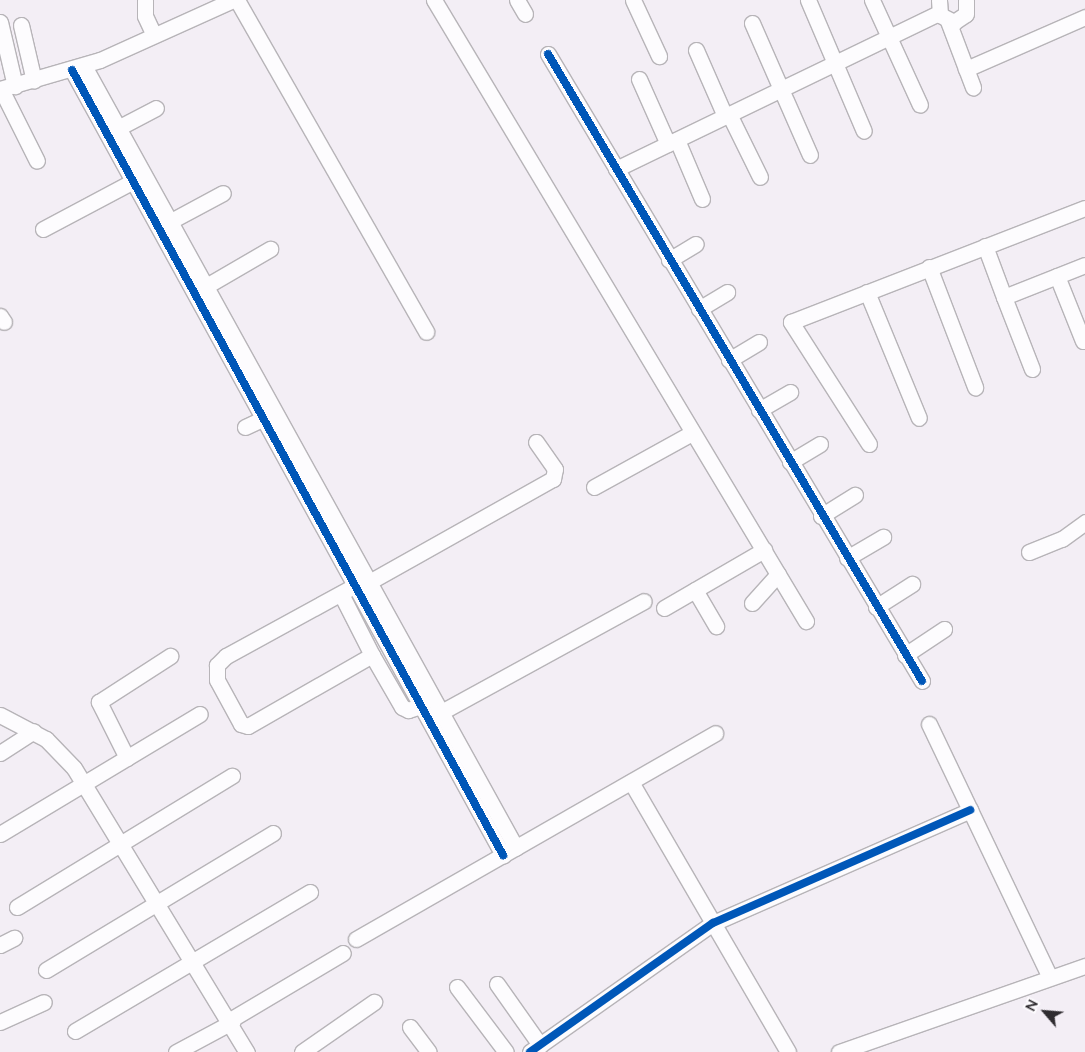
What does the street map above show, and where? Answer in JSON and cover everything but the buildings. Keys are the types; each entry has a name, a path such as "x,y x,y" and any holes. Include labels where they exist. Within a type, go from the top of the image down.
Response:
{"street":[{"path":"145,0 145,16 154,35"},
{"path":"434,0 806,621"},
{"path":"518,0 526,14"},
{"path":"633,0 659,56"},
{"path":"808,0 864,131"},
{"path":"872,0 920,105"},
{"path":"616,170 942,11 963,17 966,0"},
{"path":"5,88 78,68 228,1 426,332"},
{"path":"942,11 973,87"},
{"path":"966,69 1085,17"},
{"path":"0,22 5,88 37,161"},
{"path":"752,23 810,155"},
{"path":"21,25 34,81"},
{"path":"696,50 727,115 760,177"},
{"path":"548,54 876,607 922,681"},
{"path":"78,68 97,108 304,479 420,706 435,716"},
{"path":"639,78 702,199"},
{"path":"97,108 116,128 137,179 169,222 199,291"},
{"path":"116,128 156,108"},
{"path":"43,229 137,179"},
{"path":"169,222 222,193"},
{"path":"869,444 791,322 1085,208"},
{"path":"670,260 696,244"},
{"path":"985,246 1032,369"},
{"path":"199,291 270,250"},
{"path":"1004,297 1085,265"},
{"path":"929,267 975,387"},
{"path":"1057,276 1083,341"},
{"path":"699,309 727,292"},
{"path":"867,292 919,418"},
{"path":"729,360 759,342"},
{"path":"759,410 790,392"},
{"path":"245,427 269,416"},
{"path":"594,487 692,433"},
{"path":"372,655 248,726 241,724 217,680 217,665 226,656 341,594 360,586 553,479 555,470 536,442"},
{"path":"790,462 820,444"},
{"path":"822,516 855,495"},
{"path":"1029,552 1062,539 1085,522"},
{"path":"847,558 884,537"},
{"path":"664,608 764,550"},
{"path":"752,603 778,574"},
{"path":"876,607 912,584"},
{"path":"360,586 435,716 509,851"},
{"path":"695,590 716,626"},
{"path":"341,594 372,655 402,707 408,710 420,706"},
{"path":"435,716 644,601"},
{"path":"905,655 944,630"},
{"path":"127,758 100,702 170,656"},
{"path":"0,714 34,731 66,758 192,962 231,1021 248,1052"},
{"path":"0,834 200,714"},
{"path":"929,724 1049,976"},
{"path":"0,753 34,731"},
{"path":"356,939 715,733"},
{"path":"17,907 232,776"},
{"path":"631,782 788,1052"},
{"path":"497,984 535,1048 713,923 970,810"},
{"path":"46,970 273,833"},
{"path":"75,1031 310,892"},
{"path":"0,945 14,938"},
{"path":"176,1052 343,953"},
{"path":"839,1052 1049,976 1085,966"},
{"path":"457,987 506,1052"},
{"path":"0,1022 44,1002"},
{"path":"302,1052 374,1002"},
{"path":"410,1027 429,1052"}],"cycle path":[{"path":"548,54 922,681"},
{"path":"72,70 503,855"},
{"path":"530,1052 713,923 970,810"}]}
